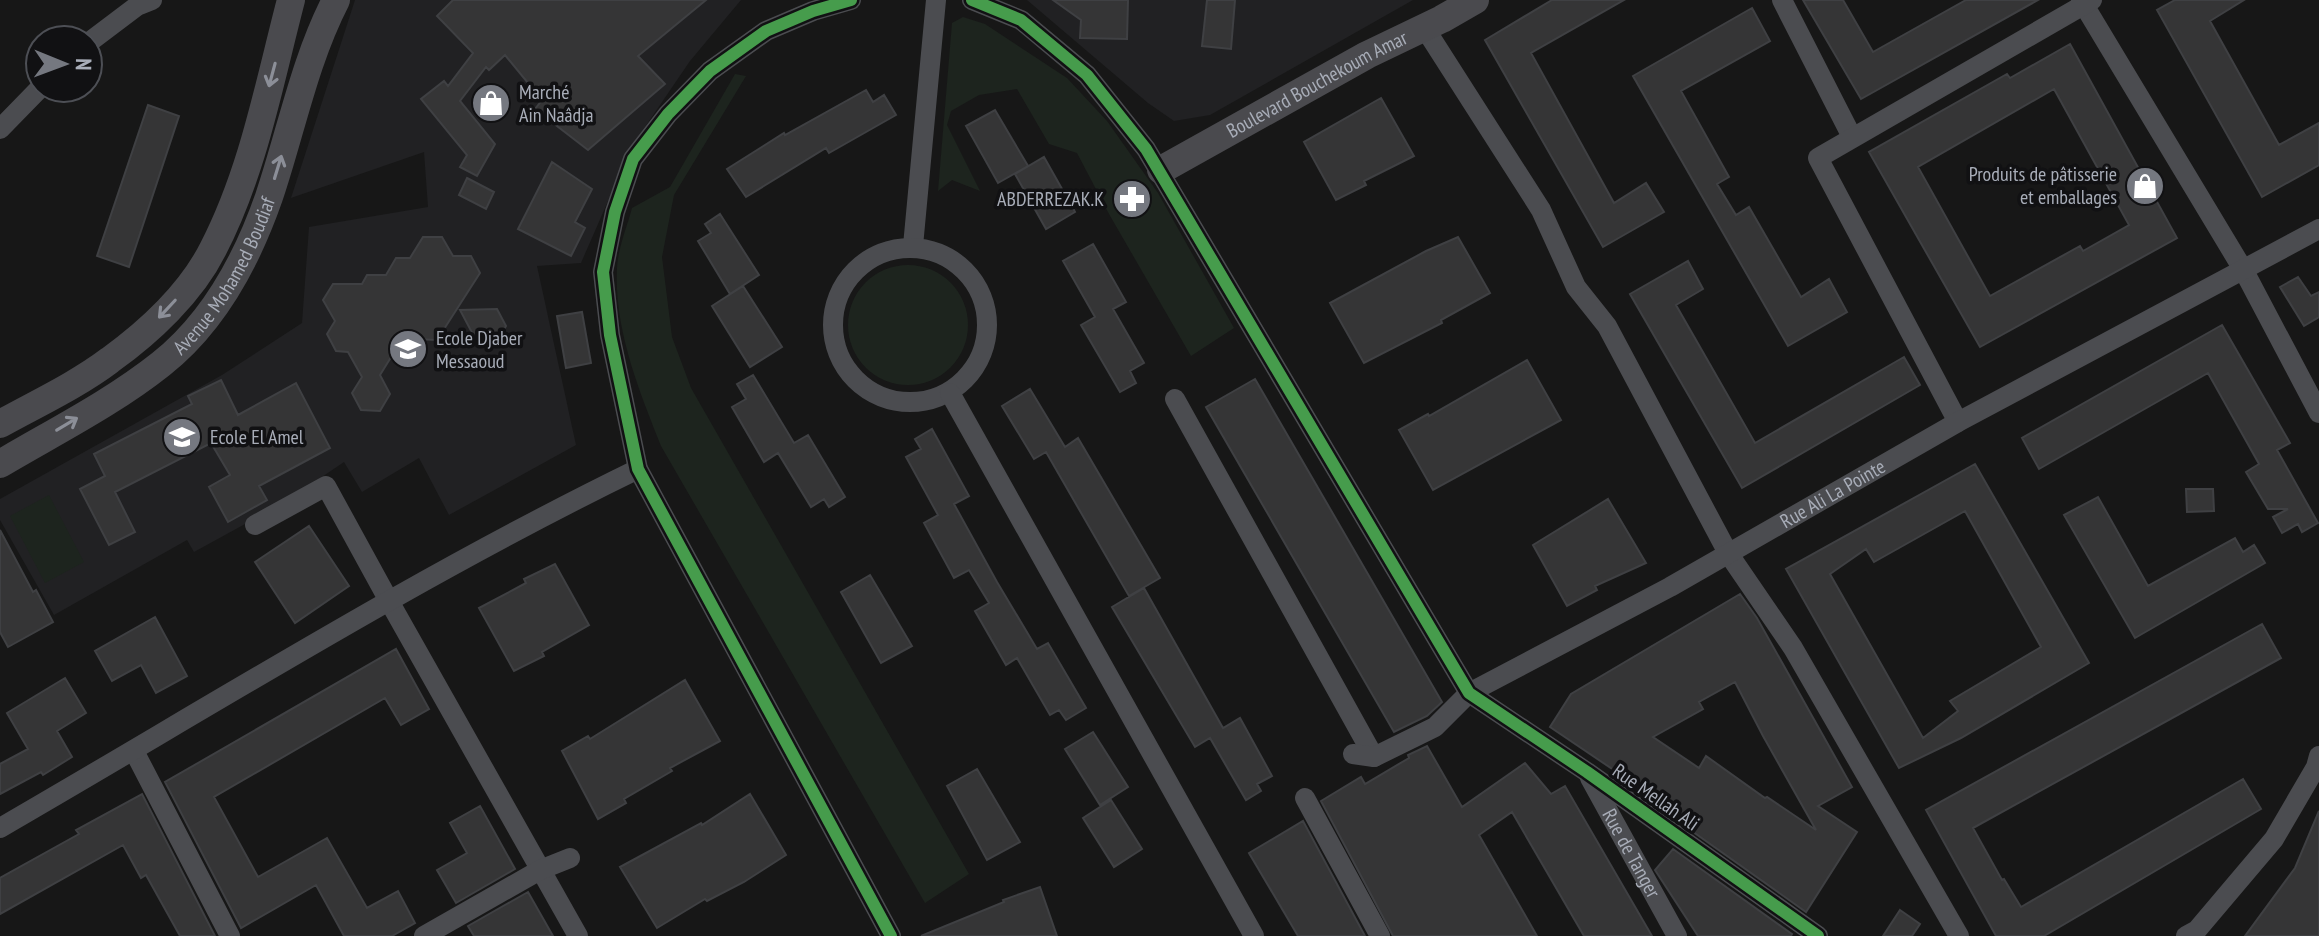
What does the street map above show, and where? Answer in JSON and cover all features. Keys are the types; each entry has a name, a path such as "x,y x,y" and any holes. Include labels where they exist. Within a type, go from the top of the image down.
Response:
{"main road":[{"name":"Avenue Mohamed Boudiaf","path":"0,424 110,360 159,318 189,286 212,251 241,188 291,0"},
{"name":"Avenue Mohamed Boudiaf","path":"0,464 118,394 162,363 197,328 229,287 250,247 296,105 336,0"},
{"name":"Boulevard Bouchekoum Amar","path":"1161,170 1367,55 1475,0"}],"street":[{"path":"104,31 137,6 152,0"},
{"path":"851,0 813,11 766,31 710,71 668,114 633,159 615,212 603,272 610,335 638,469 891,936"},
{"path":"913,246 936,0"},
{"path":"972,0 1021,20 1087,75 1136,135 1161,170 1207,254 1469,693"},
{"path":"1782,0 1852,137"},
{"path":"1958,422 1818,158 2086,2 2244,271 2319,413"},
{"path":"1424,27 1541,210 1576,287 1607,326 1728,553 1793,648 1959,936"},
{"path":"0,129 24,104"},
{"name":"Rue Ali La Pointe","path":"1374,757 1435,727 1469,693 1657,594 1958,422 2319,229"},
{"path":"913,246 957,264 978,290 986,312 986,338 967,378 950,393 911,403 880,396 851,375 839,356 833,330 834,307 845,283 858,267 880,253 913,246"},
{"path":"950,393 1254,936"},
{"path":"1175,399 1374,757"},
{"path":"0,828 389,601 638,469"},
{"path":"255,525 326,486 578,936"},
{"name":"Rue Mellah Ali","path":"1469,693 1587,772 1818,936"},
{"path":"134,751 230,936"},
{"path":"1353,754 1374,757"},
{"path":"2186,936 2197,930 2274,839 2316,767 2319,756"},
{"name":"Rue de Tanger","path":"1587,772 1677,936"},
{"path":"1305,798 1380,936"},
{"path":"424,936 540,870 570,858"}],"shaded area":[{"path":"355,0 741,0 690,61 632,146 581,263 537,266 576,445 449,515 419,458 362,492 344,462 285,502 194,552 187,540 54,615 0,520 0,499 222,375 302,323 309,227 428,207 424,152 291,198"},
{"path":"1027,0 1413,0 1210,115 1174,121 1148,103"},
{"path":"963,17 985,24 1067,78 1107,121 1158,193 1234,328 1191,356 1077,153 1049,144 1017,89 979,95 951,111 947,125 980,191 952,180 938,191 952,23"},
{"path":"735,74 746,76 674,195 662,257 672,337 691,388 969,874 925,903 661,446 624,337 617,268 632,208 670,187"},
{"path":"908,265 931,270 950,283 963,302 968,325 963,348 950,367 931,380 908,385 885,380 866,367 853,348 848,325 853,302 866,283 885,270"},
{"path":"49,495 84,562 45,583 10,516"}],"building":[{"path":"453,0 706,0 638,56 665,84 588,150 535,109 542,100 505,55 489,70 486,67 460,101 495,144 477,176 460,167 467,155 421,99 444,81 448,86 473,53 437,16"},
{"path":"1053,0 1128,0 1127,39 1080,38 1081,20"},
{"path":"1207,0 1235,0 1231,49 1202,46"},
{"path":"1552,0 1624,0 1531,53 1614,203 1646,183 1664,212 1603,247 1485,40"},
{"path":"1803,0 1843,0 1873,52 1966,0 2038,0 1861,99"},
{"path":"2175,0 2244,0 2210,21 2279,145 2319,123 2319,165 2262,197 2157,10"},
{"path":"1752,8 1770,41 1681,91 1729,177 1717,184 1736,215 1749,207 1801,297 1829,279 1847,312 1788,346 1633,76"},
{"path":"2070,44 2177,238 1980,347 1869,152 2007,74 2010,78","holes":["2054,89 2129,225 2083,251 2080,246 1990,296 1918,167"]},
{"path":"866,90 873,102 884,95 896,115 829,153 826,148 746,197 727,169 784,133"},
{"path":"1381,98 1414,156 1364,181 1366,185 1336,200 1304,142"},
{"path":"148,105 179,116 129,267 97,256"},
{"path":"995,110 1028,166 998,183 966,126"},
{"path":"1044,157 1075,212 1046,229 1015,174"},
{"path":"552,162 592,189 575,222 585,228 571,256 518,229"},
{"path":"467,178 494,192 486,209 459,195"},
{"path":"720,214 759,275 730,294 698,241 711,233 705,224"},
{"path":"423,237 442,237 453,256 471,256 480,273 437,340 416,339 406,355 393,354 380,375 390,394 380,411 361,410 352,393 362,377 348,352 336,351 327,334 335,321 323,300 333,284 362,284 367,275 386,275 396,258 410,258"},
{"path":"1458,237 1490,293 1441,320 1442,323 1364,363 1330,303"},
{"path":"1093,244 1126,302 1113,309 1144,363 1130,371 1136,383 1120,392 1081,325 1095,317 1063,261"},
{"path":"1688,261 1703,289 1676,305 1755,443 1904,357 1920,385 1742,488 1630,294"},
{"path":"2298,277 2311,296 2319,292 2319,317 2304,326 2280,287"},
{"path":"743,286 782,347 750,367 712,306"},
{"path":"497,309 506,326 496,343 477,342 460,310"},
{"path":"582,312 591,363 566,368 557,316"},
{"path":"2222,325 2290,443 2277,450 2318,523 2302,532 2298,524 2282,533 2273,517 2288,509 2268,509 2246,472 2259,464 2208,373 2039,469 2022,438"},
{"path":"1527,360 1561,420 1433,490 1399,430"},
{"path":"753,375 794,443 808,435 845,497 829,507 824,499 811,507 778,453 764,462 732,407 746,399 737,384"},
{"path":"1255,379 1442,702 1427,716 1394,732 1206,407"},
{"path":"221,380 238,415 296,383 330,448 259,486 267,500 228,522 209,487 230,475 211,443 115,492 135,532 109,545 80,489 105,476 94,454 192,404 188,396"},
{"path":"1030,389 1065,447 1078,438 1160,578 1129,596 1046,452 1034,459 1002,406"},
{"path":"932,429 969,496 954,504 997,582 1037,649 1048,643 1086,708 1066,720 1059,710 1050,715 1017,658 1006,665 975,611 989,603 969,570 954,578 924,523 938,515 906,457 921,449 915,439"},
{"path":"1975,464 2089,663 1961,738 1899,768 1786,569","holes":["1965,511 2041,647 1950,701 1958,711 1923,738 1830,574 1866,549 1874,562"]},
{"path":"2186,489 2213,489 2214,511 2187,512"},
{"path":"2098,497 2148,586 2235,538 2243,552 2254,545 2265,563 2135,638 2064,515"},
{"path":"1608,499 1646,563 1595,586 1597,590 1567,606 1533,545"},
{"path":"309,526 349,586 295,623 255,562"},
{"path":"0,530 53,622 8,647 0,632"},
{"path":"555,564 589,625 542,652 544,656 514,671 479,608 526,583 524,579"},
{"path":"870,575 912,646 881,663 841,592"},
{"path":"1144,588 1223,728 1240,718 1272,776 1257,784 1261,791 1246,800 1210,738 1195,747 1112,607"},
{"path":"1740,594 1757,618 1852,787 1818,806 1857,832 1806,912 1689,829 1692,825 1673,814 1670,808 1550,727 1571,694","holes":["1735,682 1816,830 1706,756 1699,768 1653,737 1703,709 1699,702"]},
{"path":"155,617 187,676 156,693 141,665 112,681 95,651"},
{"path":"2262,624 2281,658 1973,828 2021,907 2243,779 2261,809 2044,936 1996,936 1926,810"},
{"path":"396,649 429,709 401,725 385,698 214,797 258,877 327,838 367,908 398,891 415,923 392,936 344,936 316,885 241,928 165,782"},
{"path":"65,678 86,713 57,731 72,757 43,775 41,772 0,794 0,764 28,749 7,713"},
{"path":"685,680 720,741 670,768 672,771 624,799 626,803 598,819 562,751 588,736 590,739"},
{"path":"1093,732 1128,787 1100,805 1065,749"},
{"path":"1427,746 1462,807 1525,763 1551,794 1565,786 1652,936 1584,936 1512,812 1479,835 1537,936 1393,936 1321,801 1361,777 1365,784"},
{"path":"977,769 1020,842 987,860 947,786"},
{"path":"142,794 215,936 180,936 146,875 141,878 123,845 0,914 0,878 79,834 76,830"},
{"path":"750,794 786,855 744,882 707,901 705,899 657,928 620,867 702,825"},
{"path":"1111,800 1142,849 1114,867 1083,818"},
{"path":"480,806 515,869 456,903 437,870 467,853 450,823"},
{"path":"2319,811 2319,936 2245,936 2295,868"},
{"path":"1303,821 1365,936 1298,936 1249,853"},
{"path":"1673,849 1791,936 1698,936 1655,870"},
{"path":"1040,887 1057,936 921,936 1003,900"},
{"path":"528,892 553,936 474,936 468,926"},
{"path":"1900,910 1920,924 1912,936 1883,936"}],"cycle path":[{"path":"851,0 813,11 766,31 710,71 668,114 633,159 615,212 603,272 610,335 638,469 891,936"},
{"path":"972,0 1021,20 1087,75 1146,149 1469,693 1587,772 1818,936"}],"place":[{"name":"Marché Ain Naâdja","path":"491,103"},
{"name":"Produits de pâtisserie et emballages","path":"2145,186"},
{"name":"ABDERREZAK.K","path":"1132,199"},
{"name":"Ecole Djaber Messaoud","path":"408,349"},
{"name":"Ecole El Amel","path":"182,437"}]}
